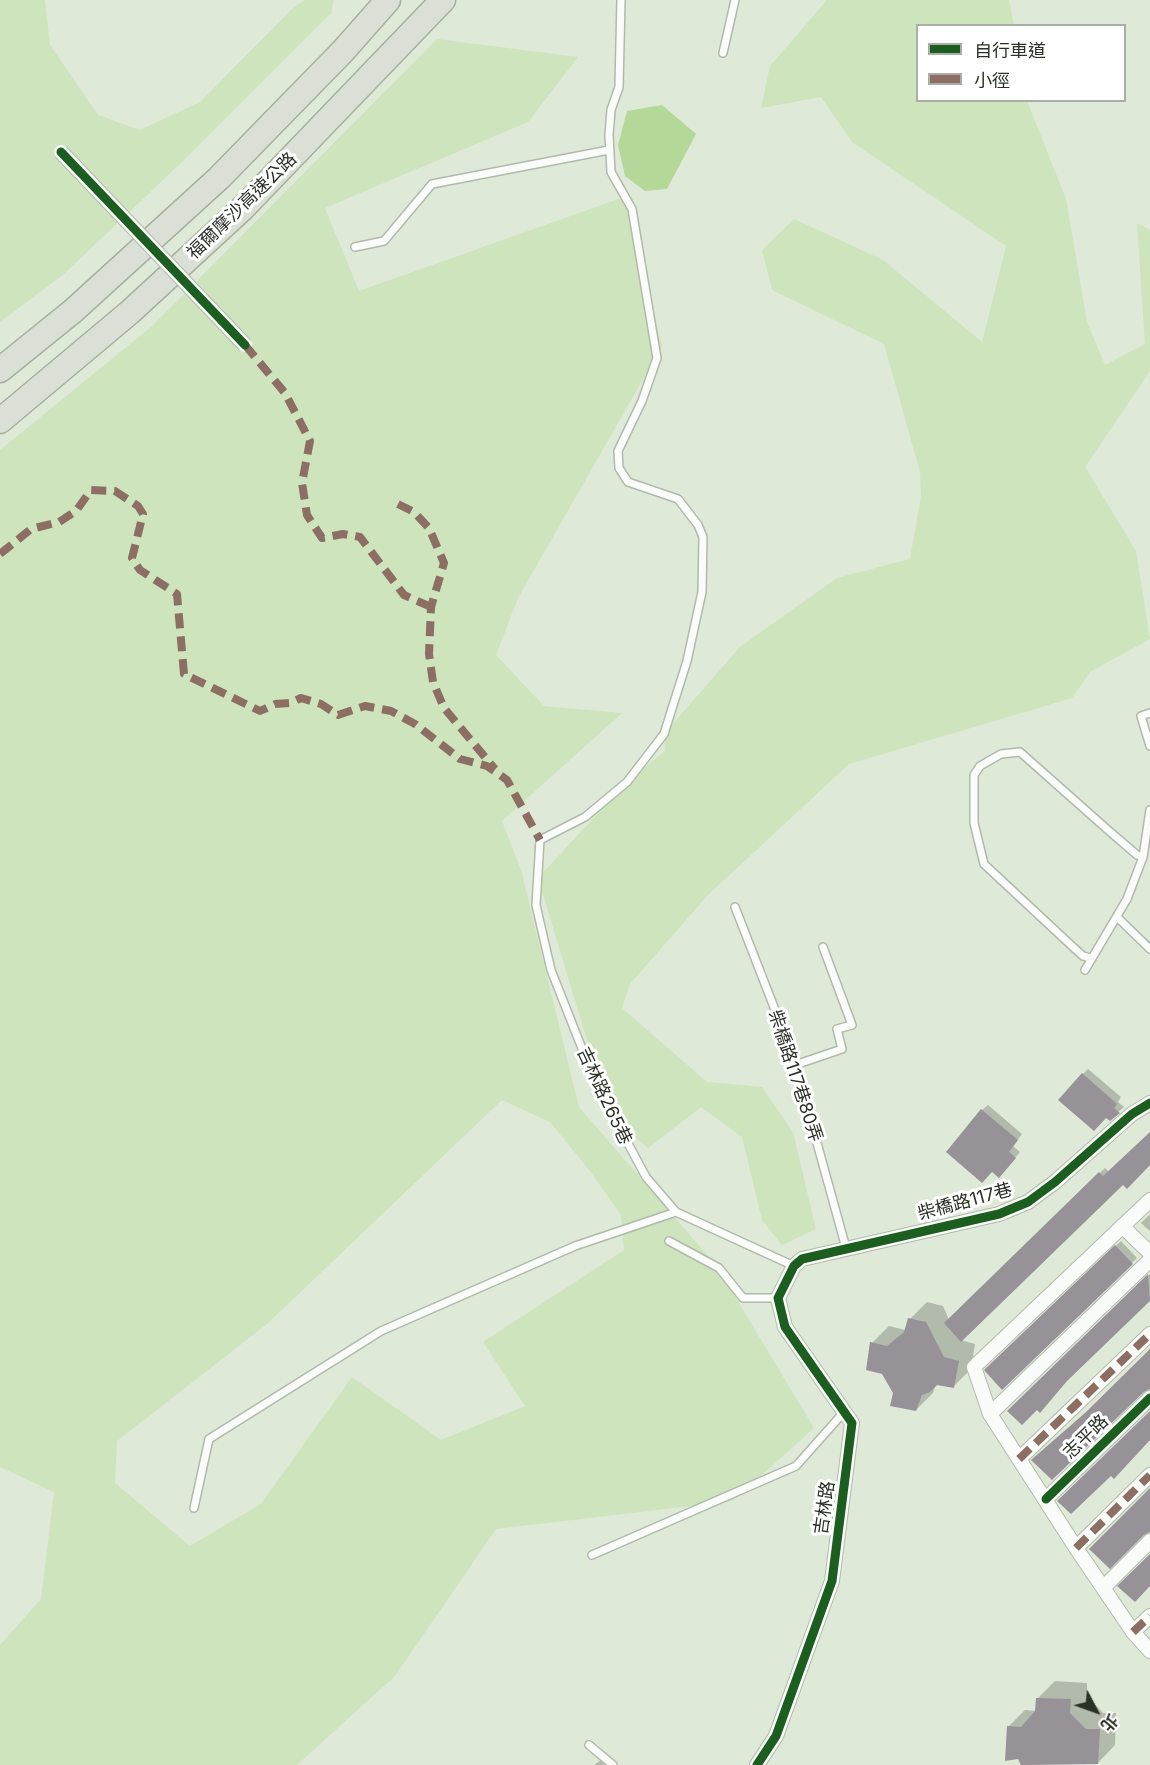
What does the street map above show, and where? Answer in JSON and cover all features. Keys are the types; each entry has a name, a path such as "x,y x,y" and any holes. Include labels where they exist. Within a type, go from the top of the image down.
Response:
{"highway":[{"name":"福爾摩沙高速公路","path":"0,370 73,311 219,178 343,51 388,0"},
{"name":"福爾摩沙高速公路","path":"0,421 130,312 243,208 444,0"}],"street":[{"path":"61,152 245,345"},
{"name":"柴橋路117巷","path":"794,1266 802,1259 999,1214 1028,1202 1132,1114 1150,1103"},
{"path":"1150,1200 974,1366 990,1414 1103,1588 1133,1632 1150,1651"},
{"path":"1122,1226 1150,1253"},
{"path":"990,1414 1150,1260"},
{"path":"778,1298 794,1266"},
{"name":"吉林路","path":"757,1765 776,1736 832,1581 852,1423 785,1327 778,1298"},
{"path":"1019,1459 1150,1335"},
{"name":"志平路","path":"1046,1499 1150,1398"},
{"path":"1076,1548 1150,1475"},
{"path":"1103,1588 1150,1541"},
{"path":"1133,1632 1150,1616"}],"lane":[{"path":"355,247 384,241 432,184 609,150 611,110 619,87 621,0"},
{"path":"723,53 735,0"},
{"name":"吉林路265巷","path":"609,150 611,172 632,209 657,358 642,401 618,452 619,468 628,482 678,499 698,525 703,537 702,592 687,661 664,735 627,782 585,817 540,840 536,905 551,970 596,1084 646,1177 676,1212 794,1266"},
{"path":"1150,713 1141,716 1150,746"},
{"path":"1091,958 1083,956 984,864 974,823 974,775 980,766 1001,754 1020,752 1107,830 1137,855 1143,857"},
{"path":"1085,970 1118,918 1143,857 1150,810"},
{"name":"柴橋路117巷80弄","path":"735,907 795,1065 846,1248"},
{"path":"1118,918 1150,950"},
{"path":"795,1065 842,1049 837,1029 852,1025 823,947"},
{"path":"194,1508 209,1439 381,1331 574,1246 676,1212"},
{"path":"669,1241 718,1268 743,1298 778,1298"},
{"path":"592,1555 796,1466 844,1412"},
{"path":"590,1745 613,1765"}],"shaded area":[{"path":"0,0 45,0 50,45 98,115 140,130 200,102 293,8 305,0 334,0 331,13 184,160 64,274 0,322"},
{"path":"827,0 1009,0 1014,24 916,24 916,102 1027,102 1066,199 1087,322 1105,365 1145,344 1137,223 1150,230 1150,371 1085,467 1136,551 1150,639 1090,672 1072,698 849,764 708,895 630,984 622,1008 707,1082 762,1087 793,1132 816,1229 782,1245 762,1220 742,1137 701,1107 648,1148 623,1126 586,1037 538,878 627,782 665,751 664,734 740,647 837,578 910,559 921,496 920,472 884,344 772,290 762,250 794,219 883,260 982,342 1006,246 852,142 821,97 761,108 770,66"},
{"path":"437,39 578,57 528,122 325,208 359,291 624,197 662,346 518,598 496,655 544,706 622,713 502,821 521,870 579,1107 716,1265 814,1428 733,1501 496,1529 395,1676 297,1765 0,1765 0,1645 41,1599 54,1492 0,1467 0,450 151,327","holes":["502,1100 550,1122 590,1171 621,1215 624,1250 483,1342 525,1406 441,1440 352,1377 261,1504 190,1546 115,1483 117,1441 267,1324"]},
{"path":"662,105 696,134 667,189 645,191 625,176 618,145 627,111"}],"building":[{"path":"1082,1073 1117,1104 1114,1108 1120,1113 1110,1121 1106,1118 1094,1131 1058,1100"},
{"path":"981,1109 1018,1140 1009,1152 1016,1158 999,1178 992,1172 982,1183 946,1152"},
{"path":"1150,1132 1150,1165 1127,1189 1123,1185 961,1342 944,1323 1099,1172 1103,1176"},
{"path":"1115,1245 1133,1264 1002,1390 984,1370"},
{"path":"1148,1274 1150,1301 1067,1381 1040,1413 1037,1410 1022,1425 1007,1411"},
{"path":"908,1318 926,1322 944,1357 959,1361 954,1388 937,1385 930,1392 922,1395 916,1411 890,1406 893,1393 882,1374 866,1370 870,1342 887,1346 904,1332"},
{"path":"1150,1349 1150,1389 1144,1392 1052,1480 1031,1460 1085,1413"},
{"path":"1150,1411 1150,1440 1114,1479 1111,1476 1071,1514 1057,1501"},
{"path":"1150,1488 1150,1532 1144,1535 1110,1569 1089,1549"},
{"path":"1150,1554 1150,1586 1135,1602 1117,1586"},
{"path":"1036,1698 1071,1699 1070,1713 1086,1729 1100,1729 1098,1764 1021,1765 1018,1759 1005,1761 1007,1726 1021,1727 1035,1711"}],"marked path":[{"path":"245,345 285,393 310,441 302,483 307,515 322,538 343,534 360,537 404,595 431,607"},
{"path":"0,554 31,529 59,522 76,511 91,490 115,491 138,506 143,514 132,558 140,570 177,594 184,674 260,711 275,704 290,703 301,698 321,704 338,715 365,706 391,711 415,724 460,759 487,766 507,780 540,840"},
{"path":"398,504 414,512 429,528 444,563 431,607 429,654 433,682 444,708 495,769"},
{"path":"1019,1459 1150,1334"},
{"path":"1076,1548 1150,1475"},
{"path":"1133,1632 1150,1616"}],"cycle path":[{"path":"61,152 245,345"},
{"path":"757,1765 776,1736 832,1581 852,1423 785,1327 778,1298 794,1266 802,1259 999,1214 1028,1202 1055,1182 1132,1114 1150,1103"},
{"path":"1046,1499 1150,1398"}]}
